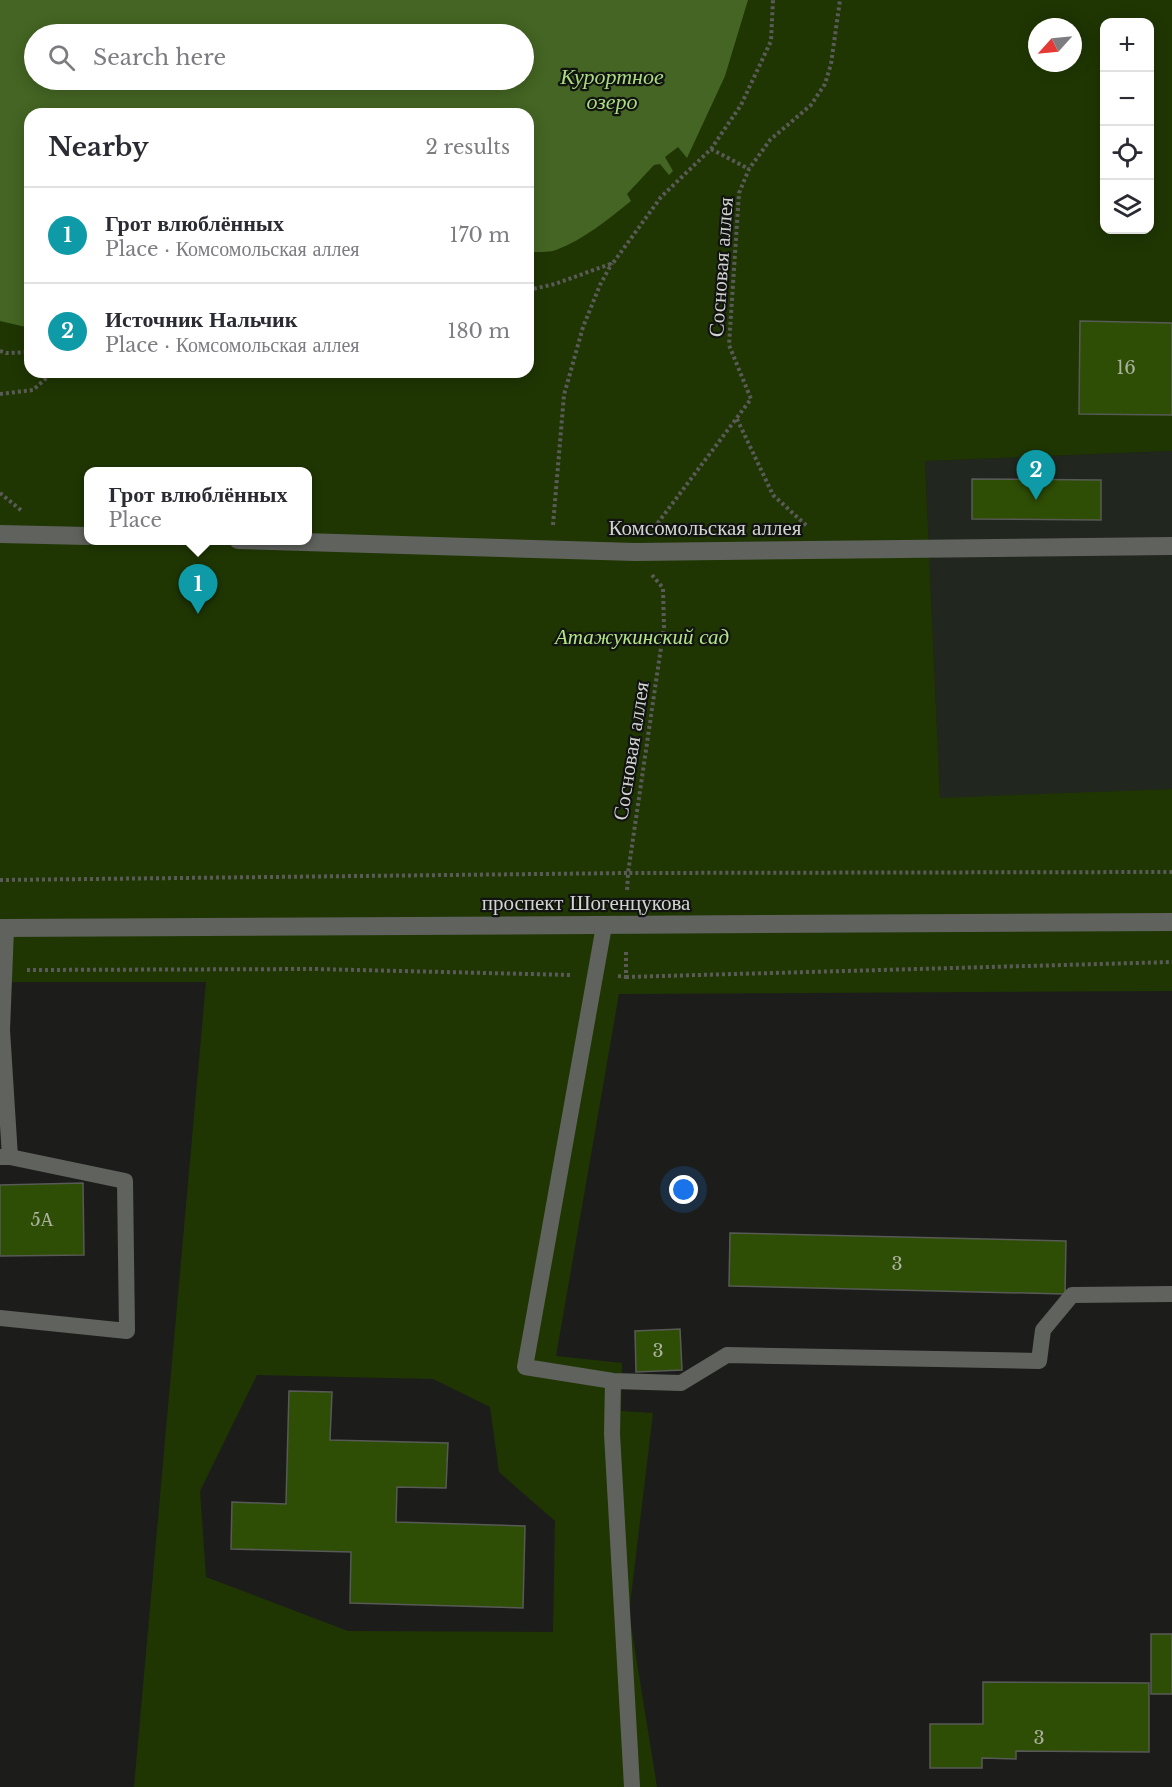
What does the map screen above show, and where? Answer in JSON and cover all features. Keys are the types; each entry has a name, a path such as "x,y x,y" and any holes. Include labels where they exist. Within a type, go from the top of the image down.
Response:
{"street":[{"path":"0,534 84,537"},
{"name":"Комсомольская аллея","path":"312,542 635,552 1172,546"},
{"name":"проспект Шогенцукова","path":"3,928 1172,922"}],"lane":[{"path":"604,926 525,1367 613,1381 681,1383 727,1355 1039,1361 1043,1330 1072,1295 1172,1294"},
{"path":"0,1318 127,1331 125,1181 5,1157 2,1030 3,928"},
{"path":"613,1381 612,1434 632,1787"}],"path":[{"path":"551,550 564,395 584,327 600,285 612,263 661,197 711,149 741,105 771,42 773,0"},
{"name":"Сосновая аллея","path":"627,892 664,627 663,588 635,552 751,399 729,345 739,193 748,169 770,140 811,105 825,84 831,64 840,0"},
{"path":"711,149 748,169"},
{"path":"534,289 555,284 612,263"},
{"path":"0,351 24,352"},
{"path":"0,394 33,390 46,378"},
{"path":"737,418 773,495 832,550"},
{"path":"0,880 628,873 1172,872"},
{"path":"626,952 626,977"},
{"path":"4,970 315,969 626,977 1172,962"}],"shaded area":[{"path":"1172,451 1172,789 940,799 925,461"}],"green space":[{"name":"Атажукинский сад","path":"0,0 1172,0 1172,451 925,461 940,798 1172,789 1172,991 619,994 556,1356 622,1363 621,1411 653,1413 629,1613 657,1787 134,1787 206,982 0,982","holes":["257,1375 433,1379 490,1407 499,1472 555,1521 553,1632 348,1631 206,1577 200,1491"]}],"water":[{"name":"Курортное озеро","path":"0,0 748,0 725,76 687,158 678,147 665,157 673,171 669,175 660,164 654,165 627,194 631,201 586,235 553,251 534,253 534,108 24,108 24,327 0,321"}],"building":[{"path":"1080,321 1172,323 1172,415 1079,414"},
{"path":"972,479 1101,480 1101,520 972,519"},
{"path":"83,1183 84,1255 0,1256 0,1185"},
{"path":"730,1233 1066,1241 1065,1294 729,1286"},
{"path":"680,1329 682,1370 636,1372 635,1331"},
{"path":"289,1391 332,1392 330,1440 448,1443 446,1488 397,1487 396,1522 525,1526 523,1608 350,1603 351,1552 231,1549 232,1502 286,1504"},
{"path":"1151,1634 1172,1634 1172,1694 1151,1694"},
{"path":"983,1682 1149,1683 1149,1752 1016,1751 1016,1759 982,1758 982,1768 930,1768 930,1724 983,1724"}],"place":[{"name":"Источник Нальчик","path":"1036,500"},
{"name":"Грот влюблённых","path":"198,614"}]}
